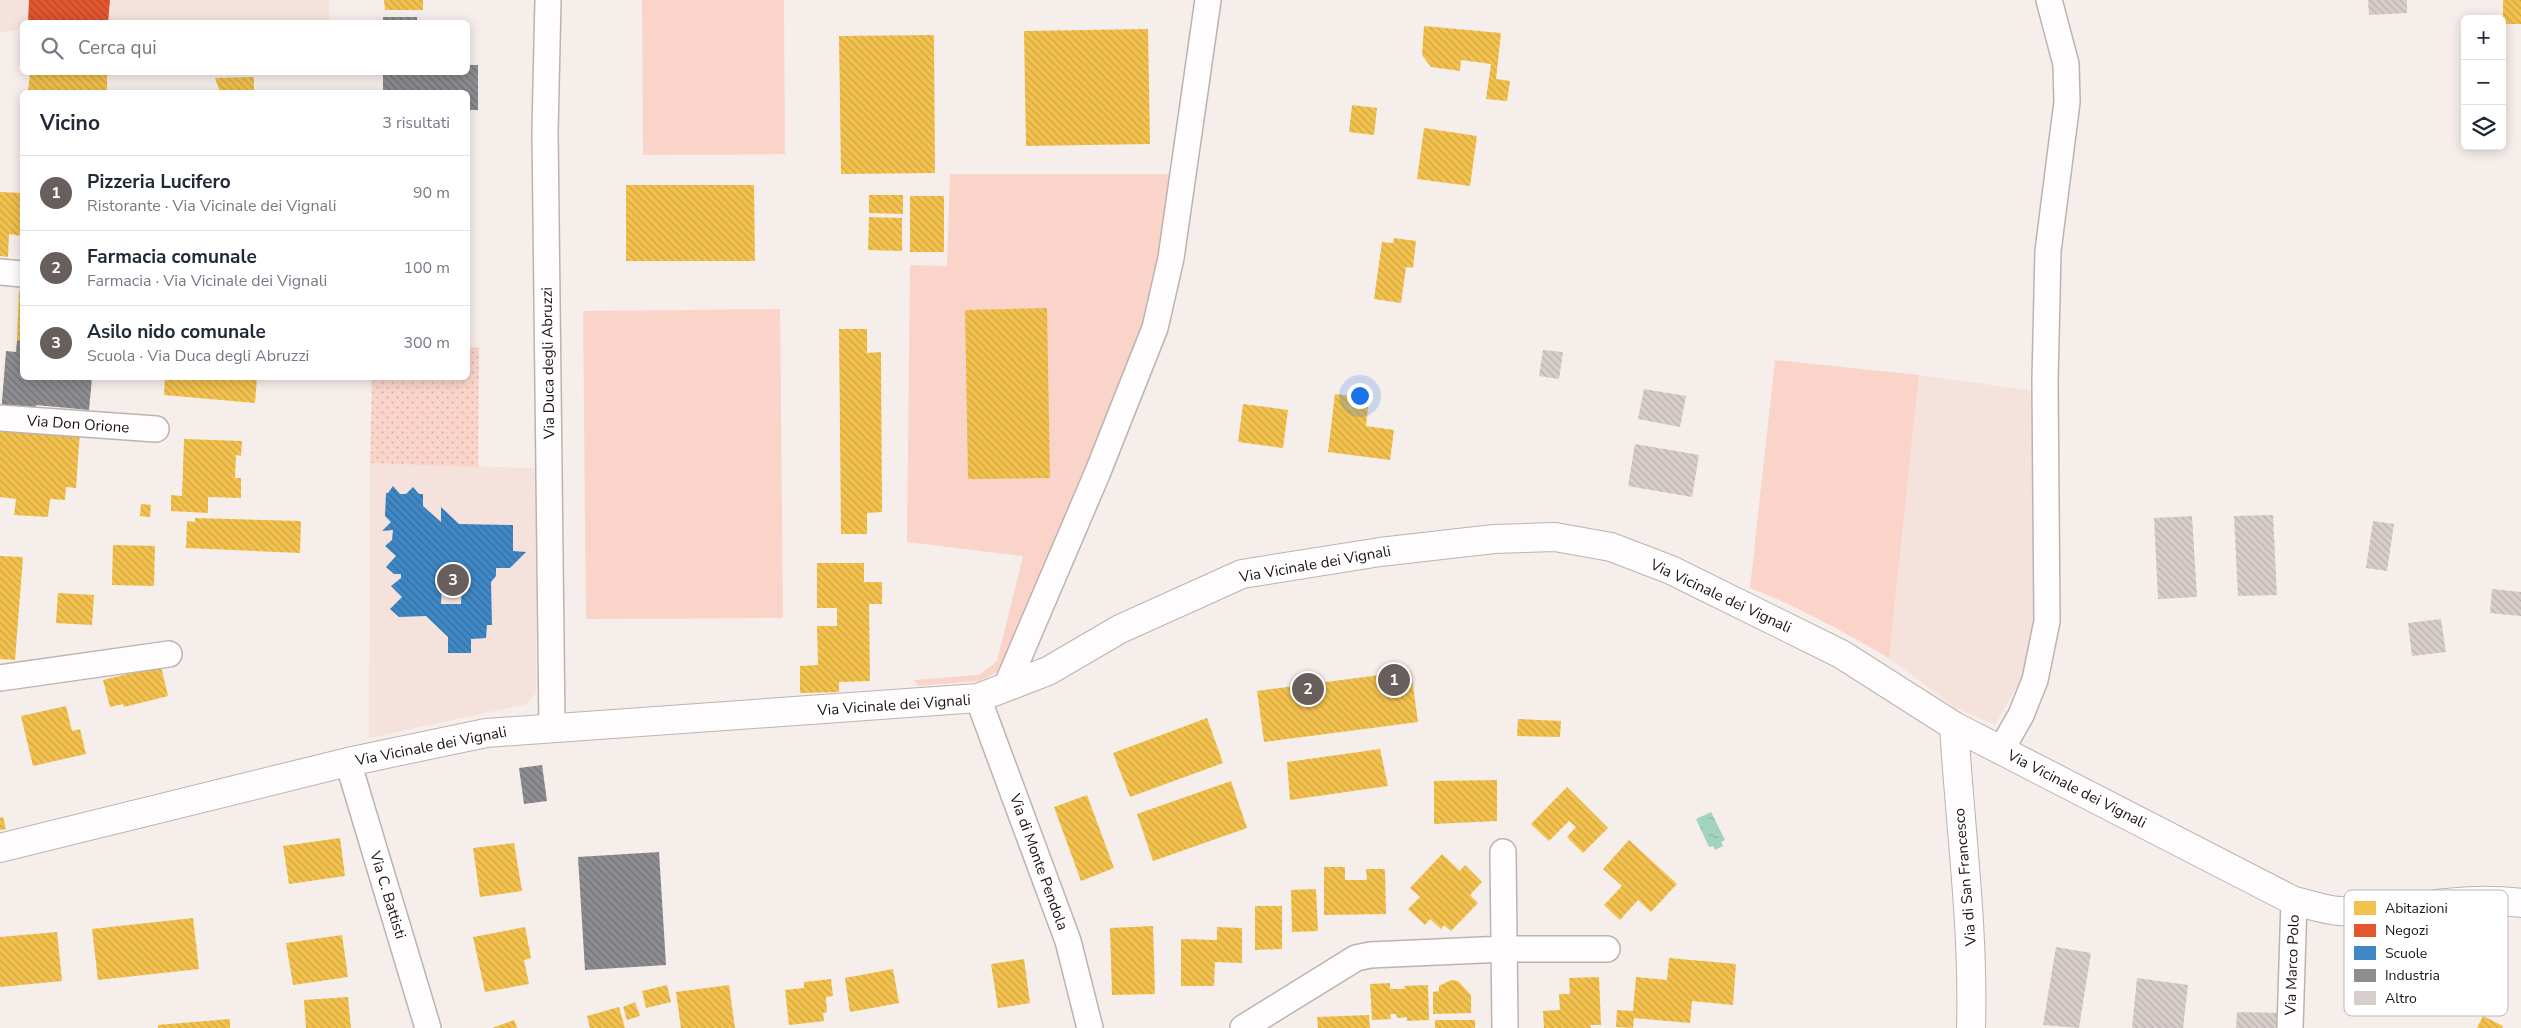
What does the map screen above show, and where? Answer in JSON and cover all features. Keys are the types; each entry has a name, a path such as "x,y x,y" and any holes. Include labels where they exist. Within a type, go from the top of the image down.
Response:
{"street":[{"name":"Via Duca degli Abruzzi","path":"548,0 545,138 552,727"},
{"path":"1006,687 1097,474 1155,328 1171,258 1208,0"},
{"path":"2001,750 2021,715 2035,680 2046,621 2045,381 2048,251 2067,102 2066,64 2049,0"},
{"path":"0,272 20,274"},
{"name":"Via Don Orione","path":"0,418 156,429"},
{"name":"Via Vicinale dei Vignali","path":"0,848 348,762 486,733 978,698 1048,671 1120,629 1242,574 1380,552 1494,539 1556,537 1611,547 1671,570 1841,654 1954,726 2294,901 2336,911 2344,911"},
{"path":"0,678 170,654"},
{"name":"Via di Monte Pendola","path":"978,698 1068,940 1090,1028"},
{"name":"Via di San Francesco","path":"1954,726 1973,969 1971,1028"},
{"name":"Via C. Battisti","path":"348,762 428,1028"},
{"path":"1503,852 1505,1028"},
{"name":"Via Marco Polo","path":"2290,1028 2294,901"},
{"name":"Via Vicinale dei Vignali","path":"2508,902 2521,903"},
{"path":"1243,1028 1356,958 1370,955 1504,949 1607,950"}],"shaded area":[{"path":"0,0 329,0 329,20 20,20 20,28 0,33"},
{"path":"642,0 784,0 785,154 643,155"},
{"path":"950,174 1176,174 1144,337 1011,665 980,681 918,686 914,680 979,675 997,661 1023,556 907,542 910,265 947,266"},
{"path":"780,309 783,618 586,619 583,311"},
{"path":"470,347 479,348 478,467 370,463 372,380 470,380"},
{"path":"1775,360 1919,375 1889,658 1803,611 1750,588"},
{"path":"1919,375 2036,391 2034,633 2027,669 1995,725 1955,708 1889,658"},
{"path":"370,463 537,468 536,693 527,704 369,738"}],"water":[{"path":"1711,812 1725,840 1721,842 1723,846 1715,850 1713,846 1709,847 1696,819"}],"building: Abitazioni":[{"path":"384,0 423,0 423,10 385,10"},
{"path":"2503,0 2521,0 2521,24 2506,24 2506,15 2503,15"},
{"path":"1424,26 1501,33 1496,79 1510,81 1507,101 1486,99 1491,64 1461,60 1460,71 1431,67 1422,55"},
{"path":"1148,29 1150,144 1026,146 1024,31"},
{"path":"934,35 935,173 841,174 839,36"},
{"path":"30,75 107,75 107,90 28,90"},
{"path":"254,77 254,90 219,90 215,78"},
{"path":"1352,105 1377,108 1374,135 1349,132"},
{"path":"1424,128 1477,136 1470,186 1417,179"},
{"path":"626,185 754,185 755,261 626,261"},
{"path":"0,192 20,193 20,236 9,234 8,257 0,256"},
{"path":"869,195 903,195 903,214 869,213"},
{"path":"910,196 944,196 944,252 910,252"},
{"path":"869,217 902,218 902,251 868,250"},
{"path":"1394,238 1416,241 1413,268 1406,267 1401,303 1374,299 1382,242 1393,243"},
{"path":"19,291 20,291 20,341 17,341"},
{"path":"1047,308 1050,478 968,479 965,310"},
{"path":"839,329 867,329 867,353 881,352 882,512 867,513 867,534 841,534"},
{"path":"165,380 257,380 255,403 164,395"},
{"path":"1335,394 1369,398 1366,426 1394,430 1390,460 1328,452"},
{"path":"1243,404 1288,410 1283,448 1238,442"},
{"path":"0,424 80,430 76,488 66,487 65,500 50,499 48,517 14,515 16,499 0,497"},
{"path":"184,439 242,441 241,456 236,455 235,478 241,478 241,498 208,497 208,513 171,511 171,495 182,496"},
{"path":"141,504 151,505 150,517 140,516"},
{"path":"195,518 301,521 300,553 186,548 187,521 195,522"},
{"path":"113,545 155,546 154,586 112,585"},
{"path":"0,556 23,557 15,660 0,659"},
{"path":"817,563 864,563 864,582 882,582 882,604 869,604 870,681 839,682 839,692 800,693 800,666 818,665 817,626 837,626 837,608 817,608"},
{"path":"58,593 94,595 92,625 56,623"},
{"path":"161,666 168,696 124,707 123,704 110,707 103,680"},
{"path":"1411,671 1418,722 1264,742 1257,691"},
{"path":"66,706 72,731 80,729 86,754 33,766 21,716"},
{"path":"1207,718 1223,763 1130,797 1113,753"},
{"path":"1518,719 1561,721 1560,737 1517,736"},
{"path":"1380,749 1388,786 1290,800 1287,762"},
{"path":"1497,780 1497,821 1434,824 1434,781"},
{"path":"1231,781 1247,828 1153,861 1137,814"},
{"path":"1567,787 1608,828 1583,853 1567,837 1576,827 1569,821 1549,841 1531,824"},
{"path":"1087,795 1114,868 1081,881 1054,807"},
{"path":"3,817 6,829 0,830 0,818"},
{"path":"340,838 345,876 289,884 283,846"},
{"path":"1629,840 1677,884 1651,912 1638,900 1620,920 1604,905 1622,886 1603,869"},
{"path":"514,843 522,891 480,897 473,848"},
{"path":"1442,854 1460,871 1465,865 1482,882 1470,895 1478,903 1451,931 1444,925 1441,929 1430,919 1425,925 1408,909 1420,897 1410,888"},
{"path":"1324,867 1345,867 1345,880 1367,880 1366,869 1385,869 1386,914 1324,915"},
{"path":"1316,889 1318,931 1292,932 1291,890"},
{"path":"1255,906 1282,906 1282,949 1255,950"},
{"path":"193,918 199,969 98,980 92,929"},
{"path":"1153,926 1155,994 1112,995 1110,928"},
{"path":"525,927 531,958 524,960 529,984 485,992 473,937"},
{"path":"1217,927 1242,928 1242,963 1215,962 1214,986 1181,986 1181,939 1217,940"},
{"path":"57,932 62,981 0,987 0,937"},
{"path":"342,935 348,977 293,985 286,943"},
{"path":"1669,958 1736,964 1733,1005 1692,1001 1690,1023 1634,1018 1633,1028 1616,1027 1617,1010 1633,1011 1636,977 1667,980"},
{"path":"1024,959 1030,1003 998,1008 991,964"},
{"path":"893,969 899,1003 850,1012 845,978"},
{"path":"1599,977 1601,1025 1590,1025 1591,1028 1544,1028 1543,1011 1560,1010 1559,994 1570,994 1569,978"},
{"path":"831,979 833,996 826,997 827,1012 823,1013 824,1021 789,1025 785,990 804,988 804,982"},
{"path":"1451,980 1458,981 1471,995 1471,1013 1433,1014 1433,992 1439,991 1439,986"},
{"path":"1390,983 1390,989 1405,989 1404,986 1428,985 1429,1020 1407,1021 1407,1017 1397,1018 1396,1014 1390,1014 1391,1019 1372,1020 1370,984"},
{"path":"667,985 671,1002 646,1008 642,991"},
{"path":"729,985 735,1028 681,1028 676,992"},
{"path":"348,997 351,1028 306,1028 304,1000"},
{"path":"635,1002 640,1016 627,1020 623,1007"},
{"path":"619,1007 625,1028 590,1028 587,1016"},
{"path":"1369,1015 1370,1028 1318,1028 1317,1017"},
{"path":"2483,1016 2503,1026 2502,1028 2477,1028"},
{"path":"230,1019 230,1028 158,1028 158,1025"},
{"path":"514,1020 517,1028 492,1028"},
{"path":"1435,1020 1475,1020 1475,1028 1435,1028"}],"building: Negozi":[{"path":"29,0 110,0 108,20 28,20"}],"building: Scuole":[{"path":"393,486 400,494 406,494 413,487 419,494 423,494 423,506 441,522 441,507 459,524 513,525 513,551 526,552 510,568 496,568 496,576 491,582 492,625 487,625 486,638 471,639 471,653 448,653 448,637 426,616 399,617 390,609 402,597 391,586 401,578 401,574 394,574 386,567 396,556 385,546 392,540 393,530 382,531 391,522 385,516 386,493","holes":["442,582 462,583 461,604 441,604"]}],"building: Industria":[{"path":"383,17 417,17 417,20 383,20"},
{"path":"470,65 478,65 478,110 470,110 470,90 383,90 383,75 470,75"},
{"path":"17,341 20,341 20,380 92,380 89,410 36,405 34,417 1,414 6,351 16,352"},
{"path":"542,765 547,801 524,804 519,768"},
{"path":"659,852 666,965 585,970 578,857"}],"building: Altro":[{"path":"2368,0 2407,0 2407,13 2369,15"},
{"path":"1543,350 1563,352 1559,379 1539,376"},
{"path":"1644,389 1686,396 1680,427 1638,419"},
{"path":"1635,444 1699,455 1692,497 1628,486"},
{"path":"2273,515 2277,595 2238,596 2234,516"},
{"path":"2192,516 2197,597 2158,599 2154,518"},
{"path":"2373,521 2394,524 2387,571 2366,568"},
{"path":"2492,589 2521,592 2521,616 2490,613"},
{"path":"2441,619 2446,652 2412,656 2408,623"},
{"path":"2056,947 2091,953 2079,1028 2043,1025"},
{"path":"2137,978 2188,985 2183,1028 2132,1028"},
{"path":"2237,1012 2284,1013 2283,1028 2236,1028"}],"place":[{"name":"Asilo nido comunale","path":"453,580"},
{"name":"Pizzeria Lucifero","path":"1394,680"},
{"name":"Farmacia comunale","path":"1308,689"}]}
